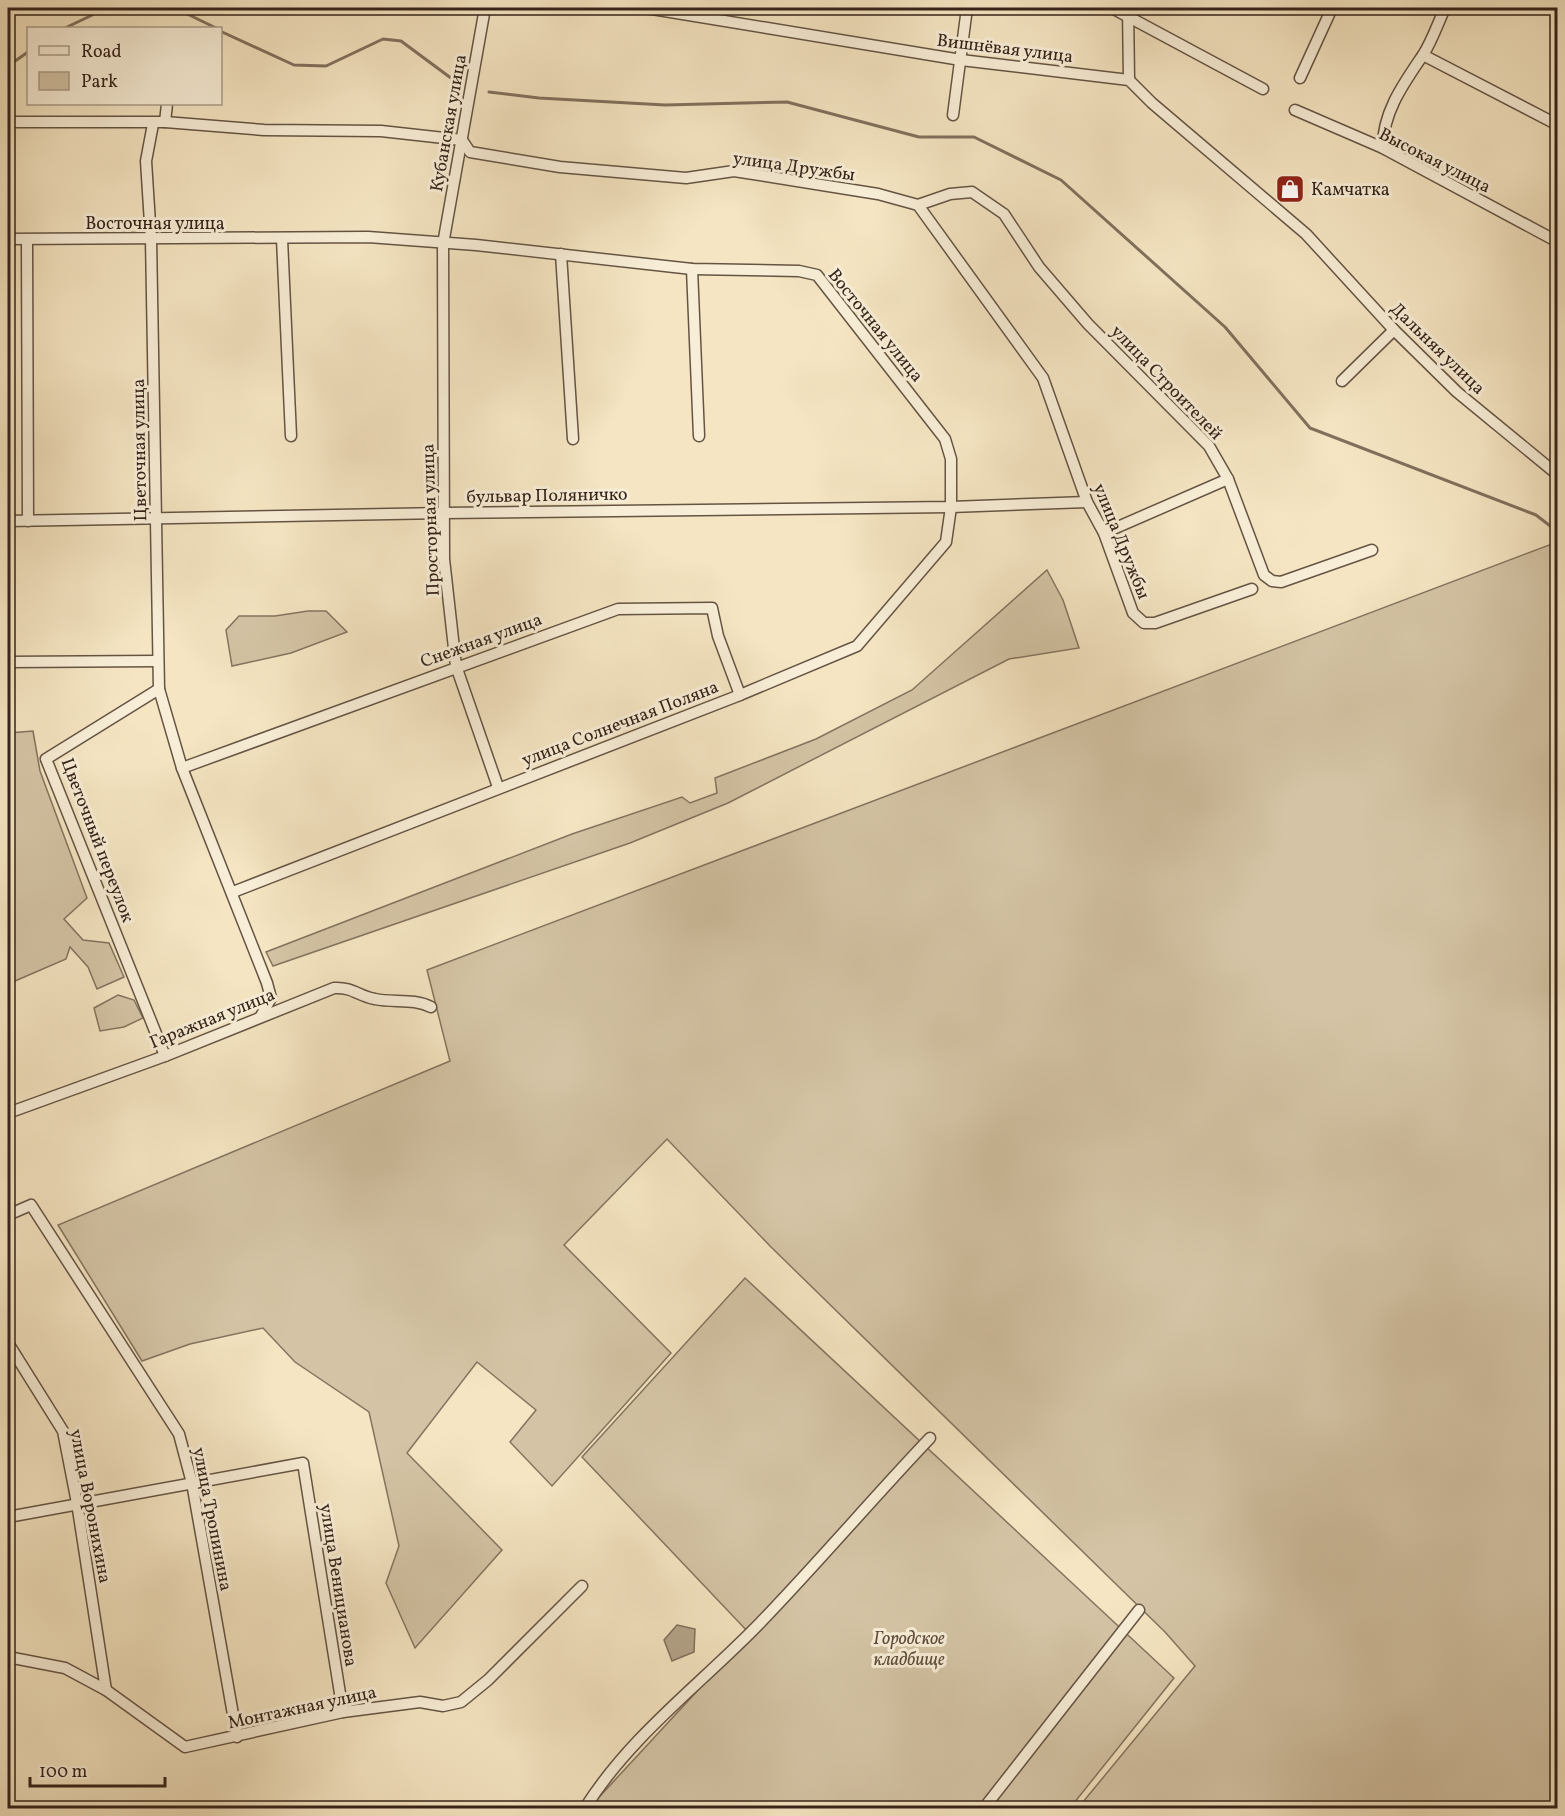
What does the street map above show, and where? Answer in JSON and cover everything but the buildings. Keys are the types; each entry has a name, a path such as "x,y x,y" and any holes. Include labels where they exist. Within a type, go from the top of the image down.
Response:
{"street":[{"name":"Кубанская улица","path":"443,244 485,8"},
{"name":"Вишнёвая улица","path":"646,8 961,60 1129,80"},
{"path":"724,20 726,8"},
{"path":"953,116 967,8"},
{"path":"1112,8 1128,12 1263,89"},
{"path":"1300,78 1332,8"},
{"path":"1383,148 1383,130 1388,116 1414,63 1423,55 1445,8"},
{"path":"1128,12 1129,80"},
{"path":"1423,55 1557,125"},
{"name":"Дальняя улица","path":"1129,80 1152,103 1306,234 1394,330 1457,392 1557,474"},
{"path":"165,122 167,105"},
{"name":"Высокая улица","path":"1295,110 1383,148 1557,242"},
{"name":"улица Дружбы","path":"8,122 153,124 165,122 264,130 381,131 462,140 470,152 560,167 686,178 735,171 878,194 918,205 1043,378 1087,502 1104,533 1133,613 1144,623 1155,623 1252,589"},
{"name":"Цветочная улица","path":"153,124 146,161 151,239 158,520 157,661 159,689 182,768 233,892 271,998 261,1016"},
{"name":"улица Строителей","path":"918,205 950,194 972,192 1004,214 1039,267 1088,324 1209,446 1228,479 1264,574 1272,581 1281,582 1372,550"},
{"name":"Восточная улица","path":"8,239 27,241 119,237 151,239 368,237 561,254 692,269 799,271 817,274 945,438 951,459 951,507"},
{"path":"282,239 291,436"},
{"path":"27,241 28,521"},
{"name":"Просторная улица","path":"443,244 444,559 456,666 498,787"},
{"path":"561,254 565,281 573,439"},
{"path":"692,269 699,436"},
{"path":"1342,381 1394,330"},
{"path":"1104,533 1228,479"},
{"name":"бульвар Поляничко","path":"8,521 951,507 1087,502"},
{"name":"улица Солнечная Поляна","path":"233,892 498,787 740,695 857,646 946,542 951,507"},
{"name":"Снежная улица","path":"182,768 456,666 618,609 712,608 718,636 740,695"},
{"path":"8,662 157,661"},
{"name":"Цветочный переулок","path":"159,689 46,759 165,1056"},
{"name":"Гаражная улица","path":"8,1113 165,1056 334,988 348,987 373,999 423,1002 431,1006"},
{"name":"улица Тропинина","path":"8,1215 31,1205 179,1434 192,1483 237,1737"},
{"name":"улица Воронихина","path":"8,1343 63,1431 78,1503 106,1690"},
{"path":"585,1809 600,1785 634,1745 759,1624 930,1438"},
{"name":"улица Веницианова","path":"192,1483 303,1463 343,1712"},
{"path":"8,1517 192,1483"},
{"name":"Монтажная улица","path":"8,1657 65,1668 106,1690 185,1747 343,1712 420,1702 443,1706 461,1702 489,1680 582,1586"},
{"path":"984,1809 1139,1610"}],"green space":[{"path":"1557,542 1557,1808 1078,1808 1195,1666 1165,1632 770,1246 667,1139 564,1245 671,1353 552,1486 510,1442 536,1410 477,1362 407,1453 502,1550 415,1648 386,1583 399,1546 369,1412 295,1362 263,1328 190,1344 142,1361 58,1225 450,1061 427,970"},
{"path":"1047,570 1063,600 1079,648 1009,659 728,803 630,843 273,966 266,952 572,834 682,797 690,803 717,793 715,778 816,739 912,690"},
{"path":"326,611 347,632 291,653 232,666 226,630 239,616 275,616"},
{"path":"33,731 40,771 87,898 64,919 83,940 109,943 124,977 97,989 88,967 70,947 66,959 8,984 8,733"},
{"path":"118,995 134,1000 143,1018 124,1027 100,1031 94,1008"},
{"name":"Городское кладбище","path":"745,1278 1174,1678 1070,1808 589,1808 750,1634 582,1457"}],"shaded area":[{"path":"677,1625 695,1629 694,1652 672,1661 664,1640"}],"waterway":[{"path":"67,27 107,8"},
{"path":"175,8 214,27"},
{"path":"222,32 294,65 326,66 383,39 401,41 459,84"},
{"path":"8,66 27,53"},
{"path":"489,92 539,98 665,105 787,102 919,137 974,137 1061,180 1225,327 1310,428 1536,515 1558,532"}],"place":[{"name":"Камчатка","path":"1290,189"}]}
